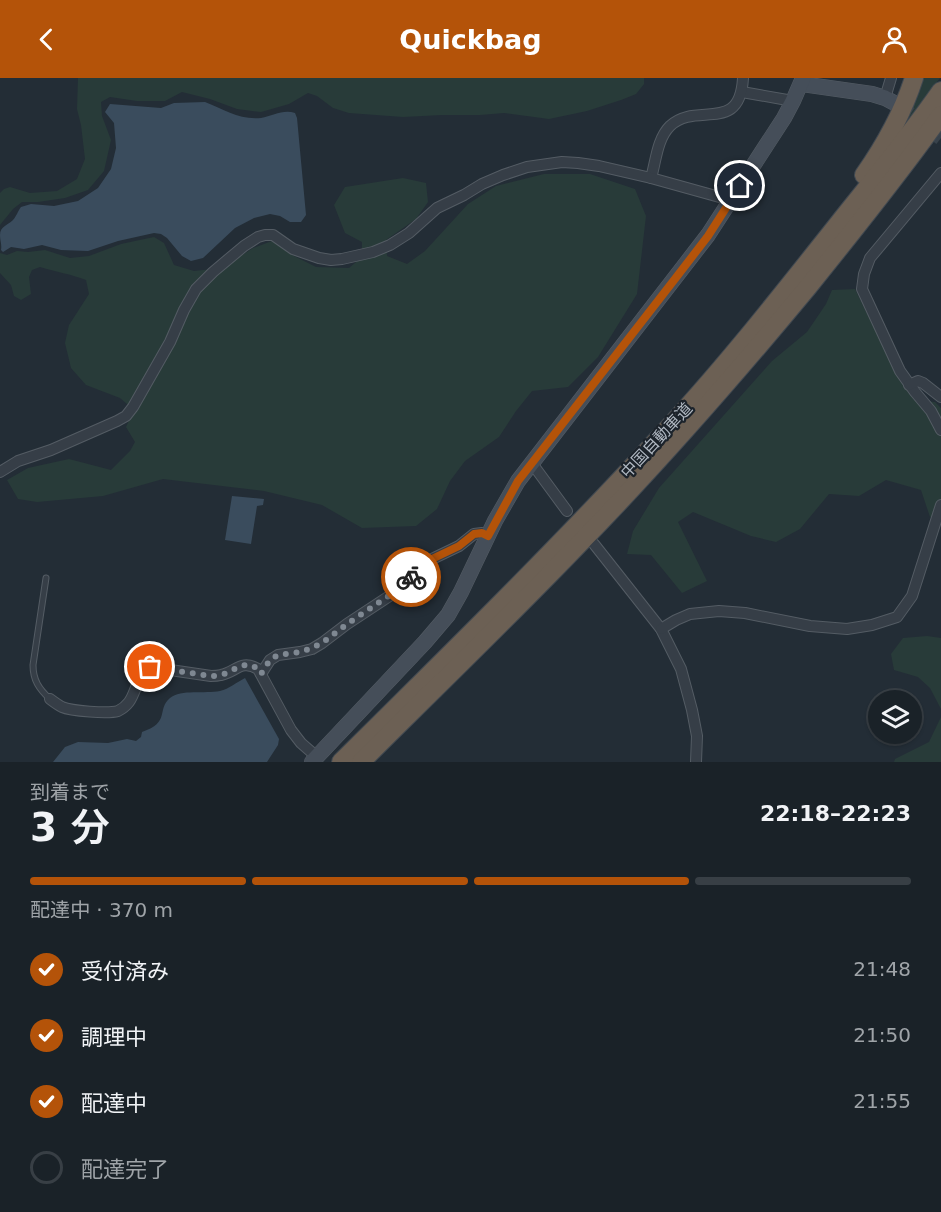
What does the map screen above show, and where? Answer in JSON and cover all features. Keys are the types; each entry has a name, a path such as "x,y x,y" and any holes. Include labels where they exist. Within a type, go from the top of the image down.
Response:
{"highway":[{"path":"772,306 872,164 906,102 914,78"},
{"name":"中国自動車道","path":"341,762 565,538 659,438 772,306 941,92"},
{"name":"中国自動車道","path":"361,762 564,561 667,452 770,333 941,115"},
{"path":"848,236 868,224 941,133"}],"street":[{"path":"651,178 660,141 669,126 692,115 710,115 732,108 742,92 743,78"},
{"path":"50,699 68,709 116,711 127,705 140,676 150,667 211,676 220,675 245,664 258,669 291,730 315,760 448,615 518,481 708,236 794,101 802,81 872,94 892,101 891,78"},
{"path":"742,92 794,101"},
{"path":"0,472 18,460 51,450 126,416 170,342 196,289 244,246 258,237 273,236 303,254 331,260 373,252 409,233 436,208 482,184 527,167 562,162 578,163 651,178 723,198 729,202"},
{"path":"941,173 870,258 864,274 862,289 900,371 931,411 941,430"},
{"path":"909,385 918,381 941,397"},
{"path":"531,462 567,511"},
{"path":"661,629 690,614 719,611 745,613 810,626 847,628 872,625 897,617 912,596 941,505"},
{"path":"261,674 270,660 278,655 300,652 322,643 390,595 432,559 459,546 474,534 482,533 488,536"},
{"path":"594,544 661,629 681,669 697,736 696,762"}],"lane":[{"path":"46,578 33,674 42,692 50,699"}],"green space":[{"path":"78,78 644,78 644,84 636,94 621,100 587,111 549,119 504,113 403,117 349,113 333,108 317,96 308,93 289,104 261,112 237,109 182,92 165,101 137,101 110,97 101,102 102,116 111,140 104,171 88,190 65,198 22,202 0,225 0,193 4,189 10,187 30,193 57,191 77,179 85,159 77,109"},
{"path":"919,78 940,78 897,134"},
{"path":"544,174 590,174 635,189 646,216 637,294 598,357 568,387 532,391 499,437 465,461 450,481 437,509 416,526 362,528 322,505 264,491 163,479 103,496 37,502 18,499 7,480 28,468 69,459 111,470 130,451 135,442 126,427 134,410 120,398 86,385 71,368 65,343 69,325 89,294 86,280 40,267 32,270 29,277 31,294 21,300 14,296 11,285 0,273 0,253 7,255 17,251 45,250 70,258 89,256 121,244 154,237 164,243 174,265 194,271 222,268 253,248 272,241 292,255 316,267 349,268 362,257 362,242 345,233 334,205 345,187 403,178 426,183 428,202 416,219 386,240 387,256 407,264 425,251 468,204 496,186"},
{"path":"855,289 893,367 914,400 935,402 941,408 941,519 930,517 921,490 886,480 859,496 829,494 800,529 776,542 751,536 693,512 678,522 707,581 682,593 651,555 627,554 633,531 659,488 772,361 807,332 826,304 832,290"},
{"path":"927,636 941,638 941,709 930,688 918,677 894,670 891,654 903,638"},
{"path":"941,717 941,762 894,762 895,759 929,742"}],"water":[{"path":"205,102 232,114 253,118 286,112 295,113 306,215 301,222 290,222 280,216 270,214 254,218 235,228 203,258 191,261 182,256 167,238 154,233 88,251 61,250 42,245 24,249 11,247 3,252 1,250 1,230 13,220 21,207 31,204 54,206 78,201 98,188 111,169 116,148 114,123 105,112 110,104 161,108 174,103"},
{"path":"232,496 264,499 263,505 257,506 251,544 225,540"},
{"path":"245,678 279,739 278,745 267,762 53,762 65,747 78,742 108,743 127,739 136,741 141,737 142,732 157,724 166,702 175,695 220,691"}],"tunnel":[{"path":"898,105 941,138"}],"way so far":[{"path":"150,667 211,676 220,675 245,664 258,669 261,674 270,660 278,655 300,652 322,643 390,595 411,577"}],"route":[{"path":"411,577 432,559 459,546 474,534 482,533 488,536 531,462 708,236 740,186"}]}
